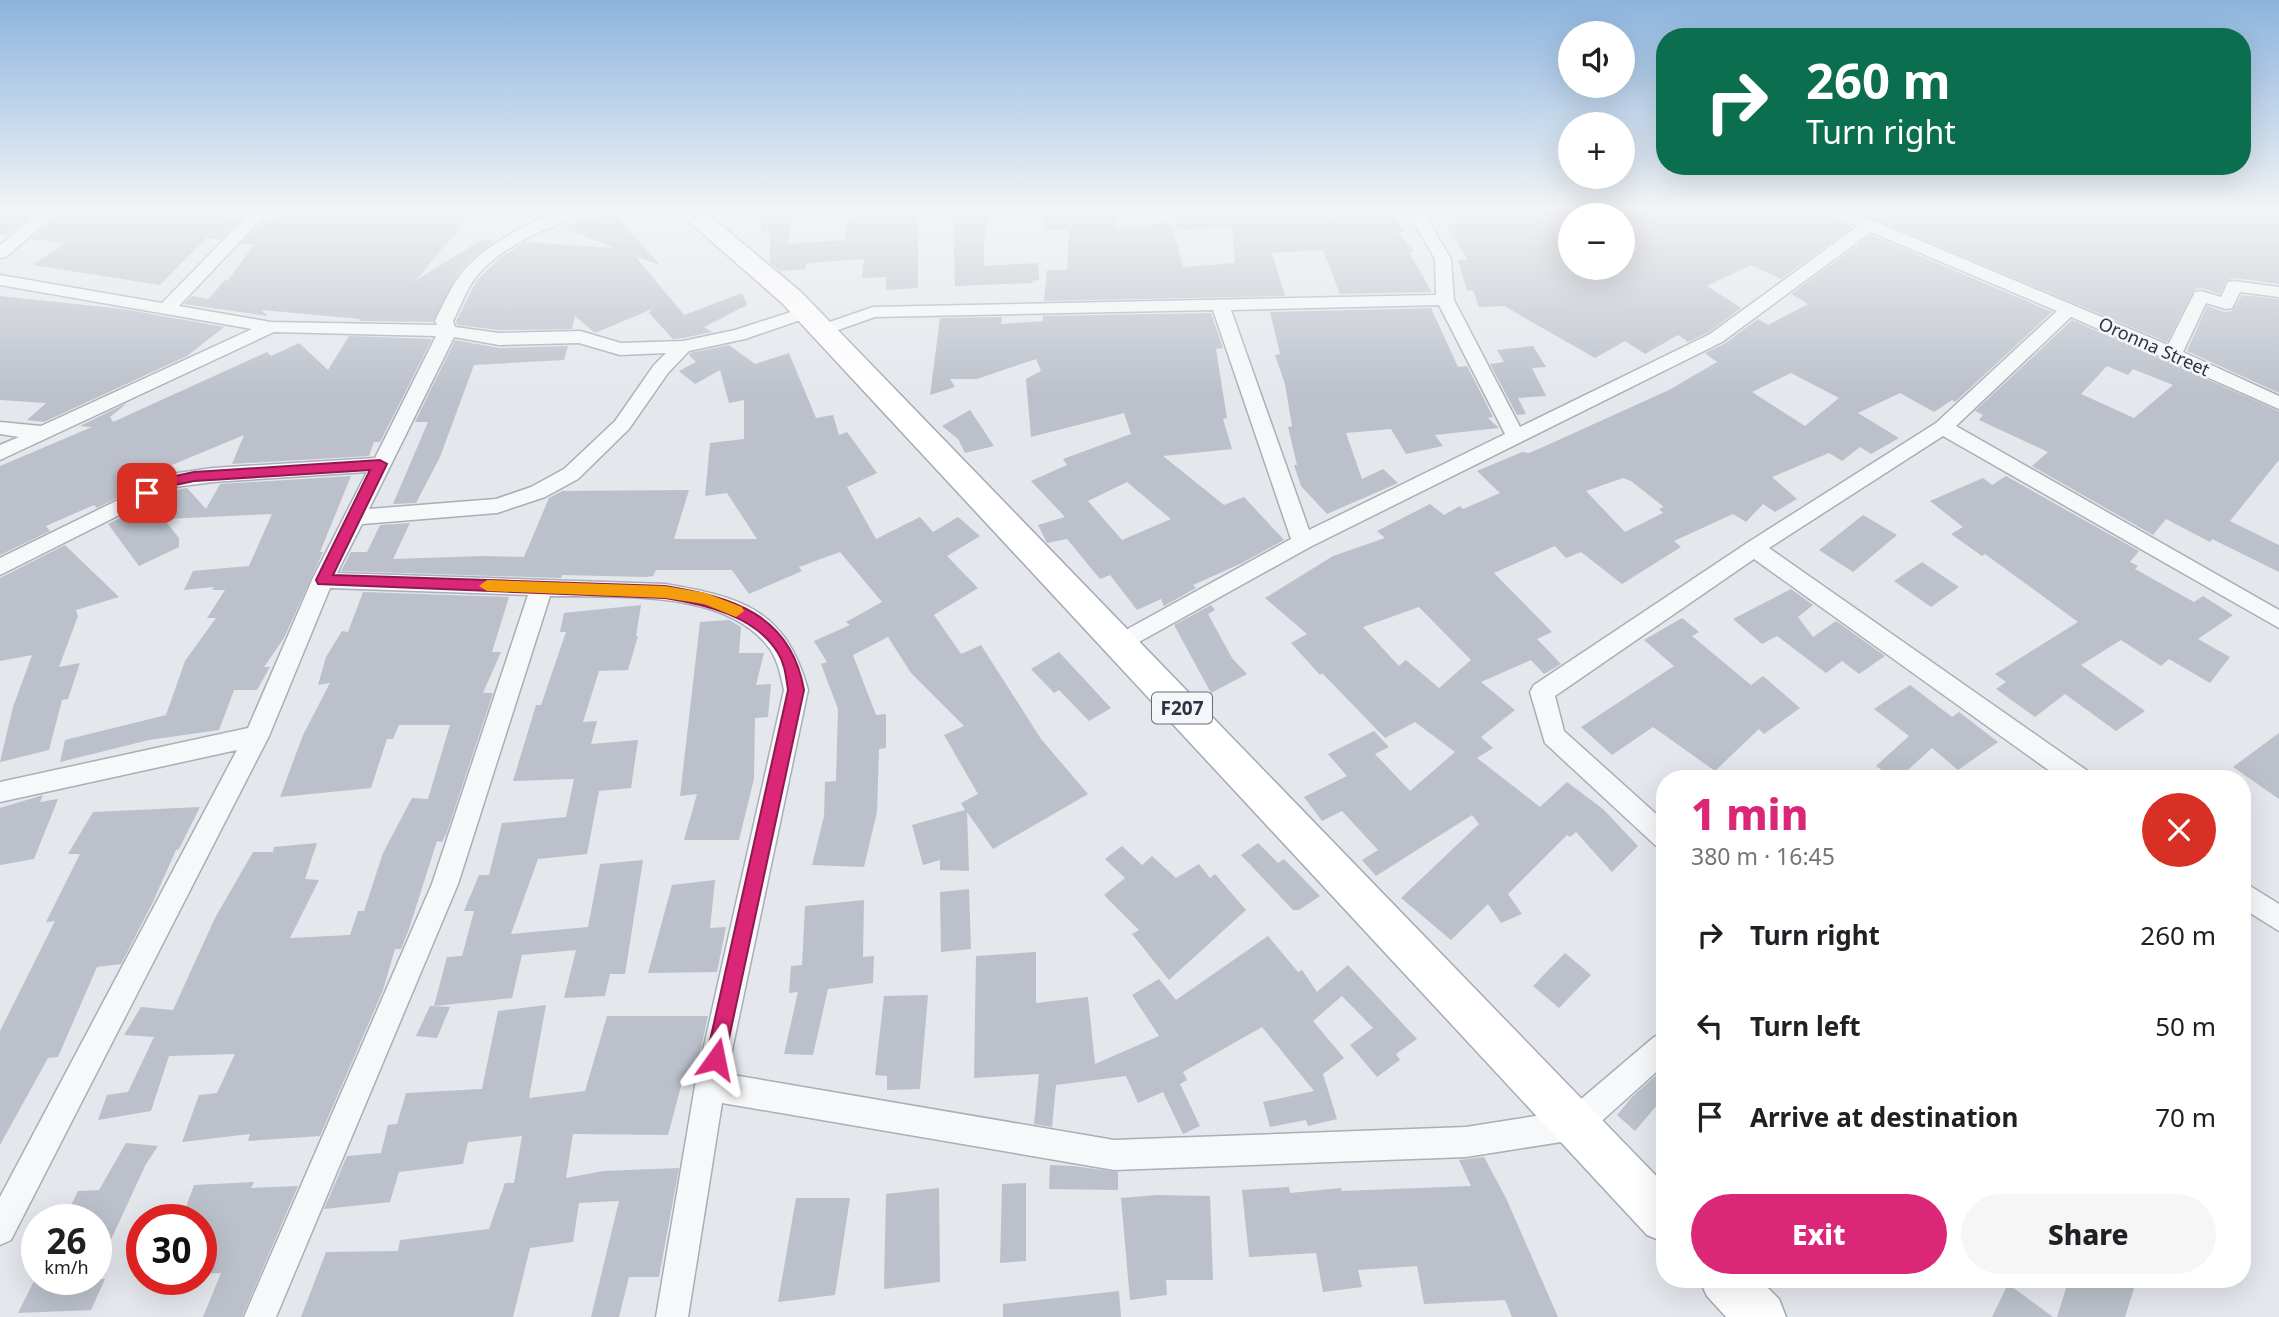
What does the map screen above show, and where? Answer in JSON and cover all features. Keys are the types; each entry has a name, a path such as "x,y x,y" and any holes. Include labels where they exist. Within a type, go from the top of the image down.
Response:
{"main road":[{"name":"F207","path":"763,272 1121,643 1656,1210"},
{"path":"1733,1288 1761,1317"}],"street":[{"path":"165,310 201,272"},
{"path":"0,1229 257,736 323,580 448,331 444,321 471,272"},
{"path":"1444,272 1446,300 1515,436"},
{"path":"1121,643 1303,542 1716,338 1805,272"},
{"name":"Oronna Street","path":"1981,272 2173,354 2279,403"},
{"path":"0,280 271,327 448,331 499,339 580,337 620,349 682,346 873,312 1446,300"},
{"path":"2173,354 2201,296 2226,304 2234,286 2279,292"},
{"path":"1220,304 1303,542"},
{"path":"1656,830 1553,736 1542,692 1754,548 1943,427 2068,310"},
{"path":"0,453 271,327"},
{"path":"355,517 497,506 538,492 571,474 622,425 661,369 682,346"},
{"path":"1943,427 2279,620"},
{"path":"0,428 45,434"},
{"path":"0,566 171,481 213,475 380,464"},
{"path":"1754,548 2067,770"},
{"path":"323,580 665,592 706,599 764,626 785,649 793,668 796,690 710,1086 672,1317"},
{"path":"260,1317 445,884 542,587"},
{"path":"0,792 257,736"},
{"path":"2251,899 2279,919"},
{"path":"710,1086 1114,1155 1466,1142 1574,1125 1656,1055"}],"building":[{"path":"80,272 172,272 160,285"},
{"path":"234,272 422,272 415,281 429,272 459,272 433,322 359,321 360,319 261,310 268,316 184,304 192,296 208,299"},
{"path":"485,272 649,272 684,315 742,293 747,305 704,327 712,332 673,339 649,313 652,309 595,333 575,316 572,329 499,330 457,325 456,321 477,280"},
{"path":"863,272 918,272 918,288 886,290 886,277 862,278"},
{"path":"955,272 1039,272 1039,280 1032,281 1033,283 955,286"},
{"path":"1047,272 1278,272 1285,296 1044,301"},
{"path":"1332,272 1420,272 1432,292 1340,294"},
{"path":"1462,272 1558,272 1558,280 1635,280 1635,272 1735,272 1707,286 1741,308 1709,332 1688,342 1678,335 1645,354 1625,341 1595,358 1504,306 1479,307 1473,290 1467,291"},
{"path":"1767,272 1790,272 1781,279"},
{"path":"1820,272 1959,272 2052,312 1955,402 1952,400 1934,412 1900,393 1858,413 1899,438 1871,454 1860,447 1842,461 1829,453 1772,477 1797,499 1775,512 1763,504 1746,522 1733,514 1674,541 1681,547 1622,584 1581,552 1566,558 1555,546 1494,573 1552,632 1537,639 1561,664 1544,674 1531,660 1481,682 1515,710 1481,737 1493,748 1477,758 1540,807 1567,782 1603,809 1638,846 1612,872 1576,832 1570,837 1567,835 1508,894 1522,914 1501,923 1488,904 1451,940 1401,898 1479,824 1472,815 1376,876 1362,860 1378,850 1342,811 1322,821 1304,797 1347,776 1328,754 1374,731 1389,747 1375,754 1410,791 1455,752 1415,722 1385,738 1291,643 1307,634 1265,598 1333,556 1385,538 1377,531 1430,504 1444,515 1460,506 1463,509 1500,493 1477,471 1522,452 1529,453 1669,390 1717,362 1705,353 1724,344 1758,319 1768,325 1808,304 1791,294","holes":["1791,373 1839,398 1805,426 1752,392","1623,478 1631,481 1664,507 1659,509 1663,513 1625,532 1586,491","1419,607 1471,660 1439,688 1406,660 1399,666 1363,627"]},
{"path":"2001,272 2279,272 2279,284 2234,278 2226,281 2220,294 2202,288 2195,289 2167,342"},
{"path":"2242,295 2279,299 2279,393 2187,351 2207,306 2225,312 2232,311"},
{"path":"0,296 123,309 224,327 187,356 44,422 27,420 46,403 0,400"},
{"path":"1431,308 1458,367 1467,366 1493,417 1488,418 1499,428 1435,435 1443,446 1406,454 1391,429 1346,433 1362,479 1383,469 1398,483 1327,514 1301,486 1294,465 1297,465 1288,427 1292,426 1285,384 1275,355 1280,354 1270,312"},
{"path":"1211,313 1223,348 1216,349 1227,418 1223,419 1232,449 1163,456 1224,505 1244,497 1284,540 1193,585 1196,588 1164,606 1161,599 1137,610 1110,575 1100,579 1067,539 1047,543 1038,525 1065,517 1031,481 1067,465 1063,459 1131,434 1124,413 1031,437 1026,379 1041,371 1036,359 977,379 950,379 955,387 930,395 940,318 1002,317 1001,324 1043,321 1043,316","holes":["1127,482 1171,519 1122,540 1088,501"]},
{"path":"2072,320 2279,411 2279,460 2230,521 2279,545 2279,572 2212,539 2210,542 2166,519 2153,535 2032,466 2048,452 1979,420 1983,415 1975,411","holes":["2107,366 2128,375 2133,369 2173,385 2134,418 2081,394"]},
{"path":"349,336 432,339 380,442 374,442 369,456 232,464 244,435 167,467 171,471 97,508 94,505 46,526 50,531 0,555 0,466 92,427 80,426 127,403 110,417 113,422 267,352 271,356 299,343 328,370"},
{"path":"455,340 499,348 568,346 564,360 474,365 440,457 416,503 393,504 428,422 415,422"},
{"path":"729,345 755,364 789,353 816,418 833,415 839,435 847,432 877,473 847,487 876,539 920,517 933,532 958,517 980,536 947,556 978,588 934,615 961,654 981,645 1041,739 1088,794 993,849 967,812 969,871 940,870 940,860 923,865 912,825 965,810 961,803 978,794 944,735 964,726 911,673 888,637 853,655 876,715 886,714 886,748 879,749 877,812 864,867 812,865 824,816 825,782 836,781 838,709 821,664 827,662 814,641 850,625 846,622 882,602 840,552 799,567 802,571 749,594 732,570 656,570 653,576 646,577 562,575 561,578 341,571 351,552 367,552 380,525 410,523 393,559 524,557 549,498 562,491 689,490 674,539 757,539 727,493 705,496 710,443 744,439 744,400 729,403 720,370 695,384 679,371 696,362 690,353"},
{"path":"1533,346 1546,367 1532,368 1546,396 1518,398 1526,414 1517,415 1490,364 1504,362 1497,350"},
{"path":"970,410 994,446 965,453 958,439 942,426"},
{"path":"351,476 320,552 323,552 284,638 264,667 270,667 257,690 234,690 219,730 149,740 60,762 65,740 166,715 185,661 216,618 207,618 225,590 212,590 214,587 184,590 193,571 249,566 272,514 164,519 179,538 179,547 139,566 108,524 176,490 187,488 206,509 220,484"},
{"path":"2006,476 2139,551 2130,562 2138,566 2135,569 2194,602 2203,596 2233,615 2198,639 2230,657 2210,683 2169,659 2161,666 2121,640 2081,665 2145,711 2116,731 2065,694 2035,717 1996,689 2006,682 1995,674 2078,622 1985,554 1982,556 1951,534 1963,527 1930,501 1983,478 1992,485"},
{"path":"1863,515 1897,535 1853,572 1819,550"},
{"path":"65,545 119,597 76,610 78,616 59,667 80,663 68,699 62,700 49,750 0,762 13,707 32,655 0,661 0,578"},
{"path":"1922,562 1959,587 1931,607 1894,581"},
{"path":"1791,589 1813,605 1798,617 1813,637 1836,621 1885,656 1859,674 1842,661 1826,673 1777,636 1762,644 1733,619"},
{"path":"363,592 509,597 492,652 501,652 483,693 493,693 447,832 442,842 437,841 409,929 401,949 395,949 383,990 320,1136 248,1141 250,1134 182,1142 199,1095 217,1093 235,1054 169,1056 151,1111 98,1120 107,1095 128,1092 154,1037 124,1035 141,1007 173,1010 215,918 253,852 273,852 274,847 317,843 305,879 319,880 290,938 350,935 358,911 364,911 383,853 412,798 428,799 450,725 399,725 393,739 387,739 371,788 280,797 303,735 330,683 318,685 326,657 342,631 348,632"},
{"path":"641,605 638,636 628,670 599,671 583,722 597,721 591,744 638,740 631,788 599,791 587,854 538,859 511,934 588,927 600,864 643,860 625,974 610,974 605,996 564,998 576,950 522,955 512,998 434,1006 447,957 462,956 474,911 464,911 479,875 489,875 502,823 566,817 574,779 513,781 536,705 541,705 566,632 560,632 564,613"},
{"path":"1211,605 1215,610 1208,614 1232,658 1247,674 1211,693 1174,625"},
{"path":"1682,618 1699,632 1692,636 1751,685 1763,676 1800,708 1764,734 1759,729 1716,770 1653,727 1612,755 1581,727 1674,666 1644,640"},
{"path":"729,620 741,627 739,653 764,653 756,685 771,684 768,717 755,718 754,779 739,840 684,840 697,794 680,796 700,622"},
{"path":"1059,652 1111,708 1089,721 1059,690 1054,693 1031,669"},
{"path":"1910,685 1952,717 1959,712 1998,742 1958,770 1932,748 1908,770 1882,770 1876,766 1909,736 1874,709"},
{"path":"2279,733 2279,799 2251,780 2251,770 2237,770 2233,767"},
{"path":"43,795 40,802 58,799 34,859 0,865 0,808"},
{"path":"200,807 179,849 176,850 121,964 97,967 58,1057 48,1058 0,1145 0,1031 55,921 46,922 80,854 68,854 93,812"},
{"path":"1258,843 1278,863 1284,859 1320,896 1299,910 1293,910 1241,855"},
{"path":"1122,846 1142,865 1152,856 1176,878 1199,864 1210,878 1215,874 1246,910 1169,980 1132,934 1139,930 1104,895 1125,878 1105,859"},
{"path":"715,880 710,928 726,927 717,972 648,973 672,885"},
{"path":"969,889 971,949 941,952 940,892"},
{"path":"864,900 863,957 874,956 873,983 828,989 813,1055 784,1054 798,992 789,993 791,966 802,965 805,906"},
{"path":"1268,936 1298,972 1302,970 1317,992 1348,965 1417,1039 1396,1054 1400,1060 1377,1077 1350,1045 1373,1028 1342,996 1313,1021 1344,1058 1323,1074 1337,1119 1308,1126 1306,1120 1270,1127 1263,1102 1314,1091 1262,1027 1183,1072 1187,1080 1180,1084 1200,1126 1183,1134 1163,1092 1138,1103 1126,1076 1056,1085 1052,1127 1034,1124 1039,1074 974,1078 976,956 1036,952 1036,1003 1088,997 1095,1064 1159,1036 1132,995 1159,979 1176,1000"},
{"path":"1565,953 1591,975 1559,1008 1533,986"},
{"path":"928,995 920,1089 887,1090 887,1076 875,1075 884,996"},
{"path":"546,1005 529,1098 585,1091 607,1016 708,1016 695,1075 684,1075 668,1135 573,1134 566,1178 603,1171 679,1168 659,1277 629,1277 619,1317 591,1317 619,1201 579,1203 573,1242 530,1248 513,1317 301,1317 326,1252 398,1251 400,1240 489,1229 505,1183 514,1183 522,1136 468,1142 463,1164 399,1172 390,1202 324,1209 347,1156 381,1153 388,1125 397,1124 406,1093 482,1089 498,1011"},
{"path":"430,1006 450,1007 437,1038 416,1036"},
{"path":"1656,1075 1656,1106 1635,1131 1617,1115"},
{"path":"126,1143 158,1146 146,1164 112,1237 112,1204 72,1204 78,1191 99,1190"},
{"path":"1484,1157 1506,1198 1558,1317 1512,1317 1505,1300 1424,1304 1417,1266 1358,1270 1362,1287 1323,1292 1316,1253 1249,1257 1242,1190 1289,1187 1290,1193 1341,1188 1342,1191 1471,1186 1459,1160"},
{"path":"1050,1165 1118,1172 1118,1190 1049,1189"},
{"path":"254,1182 251,1188 298,1186 242,1317 203,1317 212,1295 217,1295 217,1283 221,1273 217,1273 217,1204 187,1204 194,1185"},
{"path":"1026,1183 1026,1261 1000,1263 1002,1184"},
{"path":"939,1188 940,1282 884,1289 886,1194"},
{"path":"1157,1195 1210,1196 1213,1280 1166,1280 1167,1295 1130,1300 1121,1198"},
{"path":"796,1198 850,1198 835,1295 778,1302"},
{"path":"2006,1288 2013,1288 2053,1317 1992,1317"},
{"path":"2066,1288 2134,1288 2125,1317 2057,1317"},
{"path":"1119,1291 1121,1317 1003,1317 1003,1304"},
{"path":"27,1295 98,1295 91,1310 18,1313"}],"slow traffic":[{"path":"487,586 665,592 706,599 736,611"}],"route":[{"path":"147,493 171,481 194,477 380,464 323,580 665,592 706,599 764,626 785,649 793,668 796,690 716,1059"}]}
